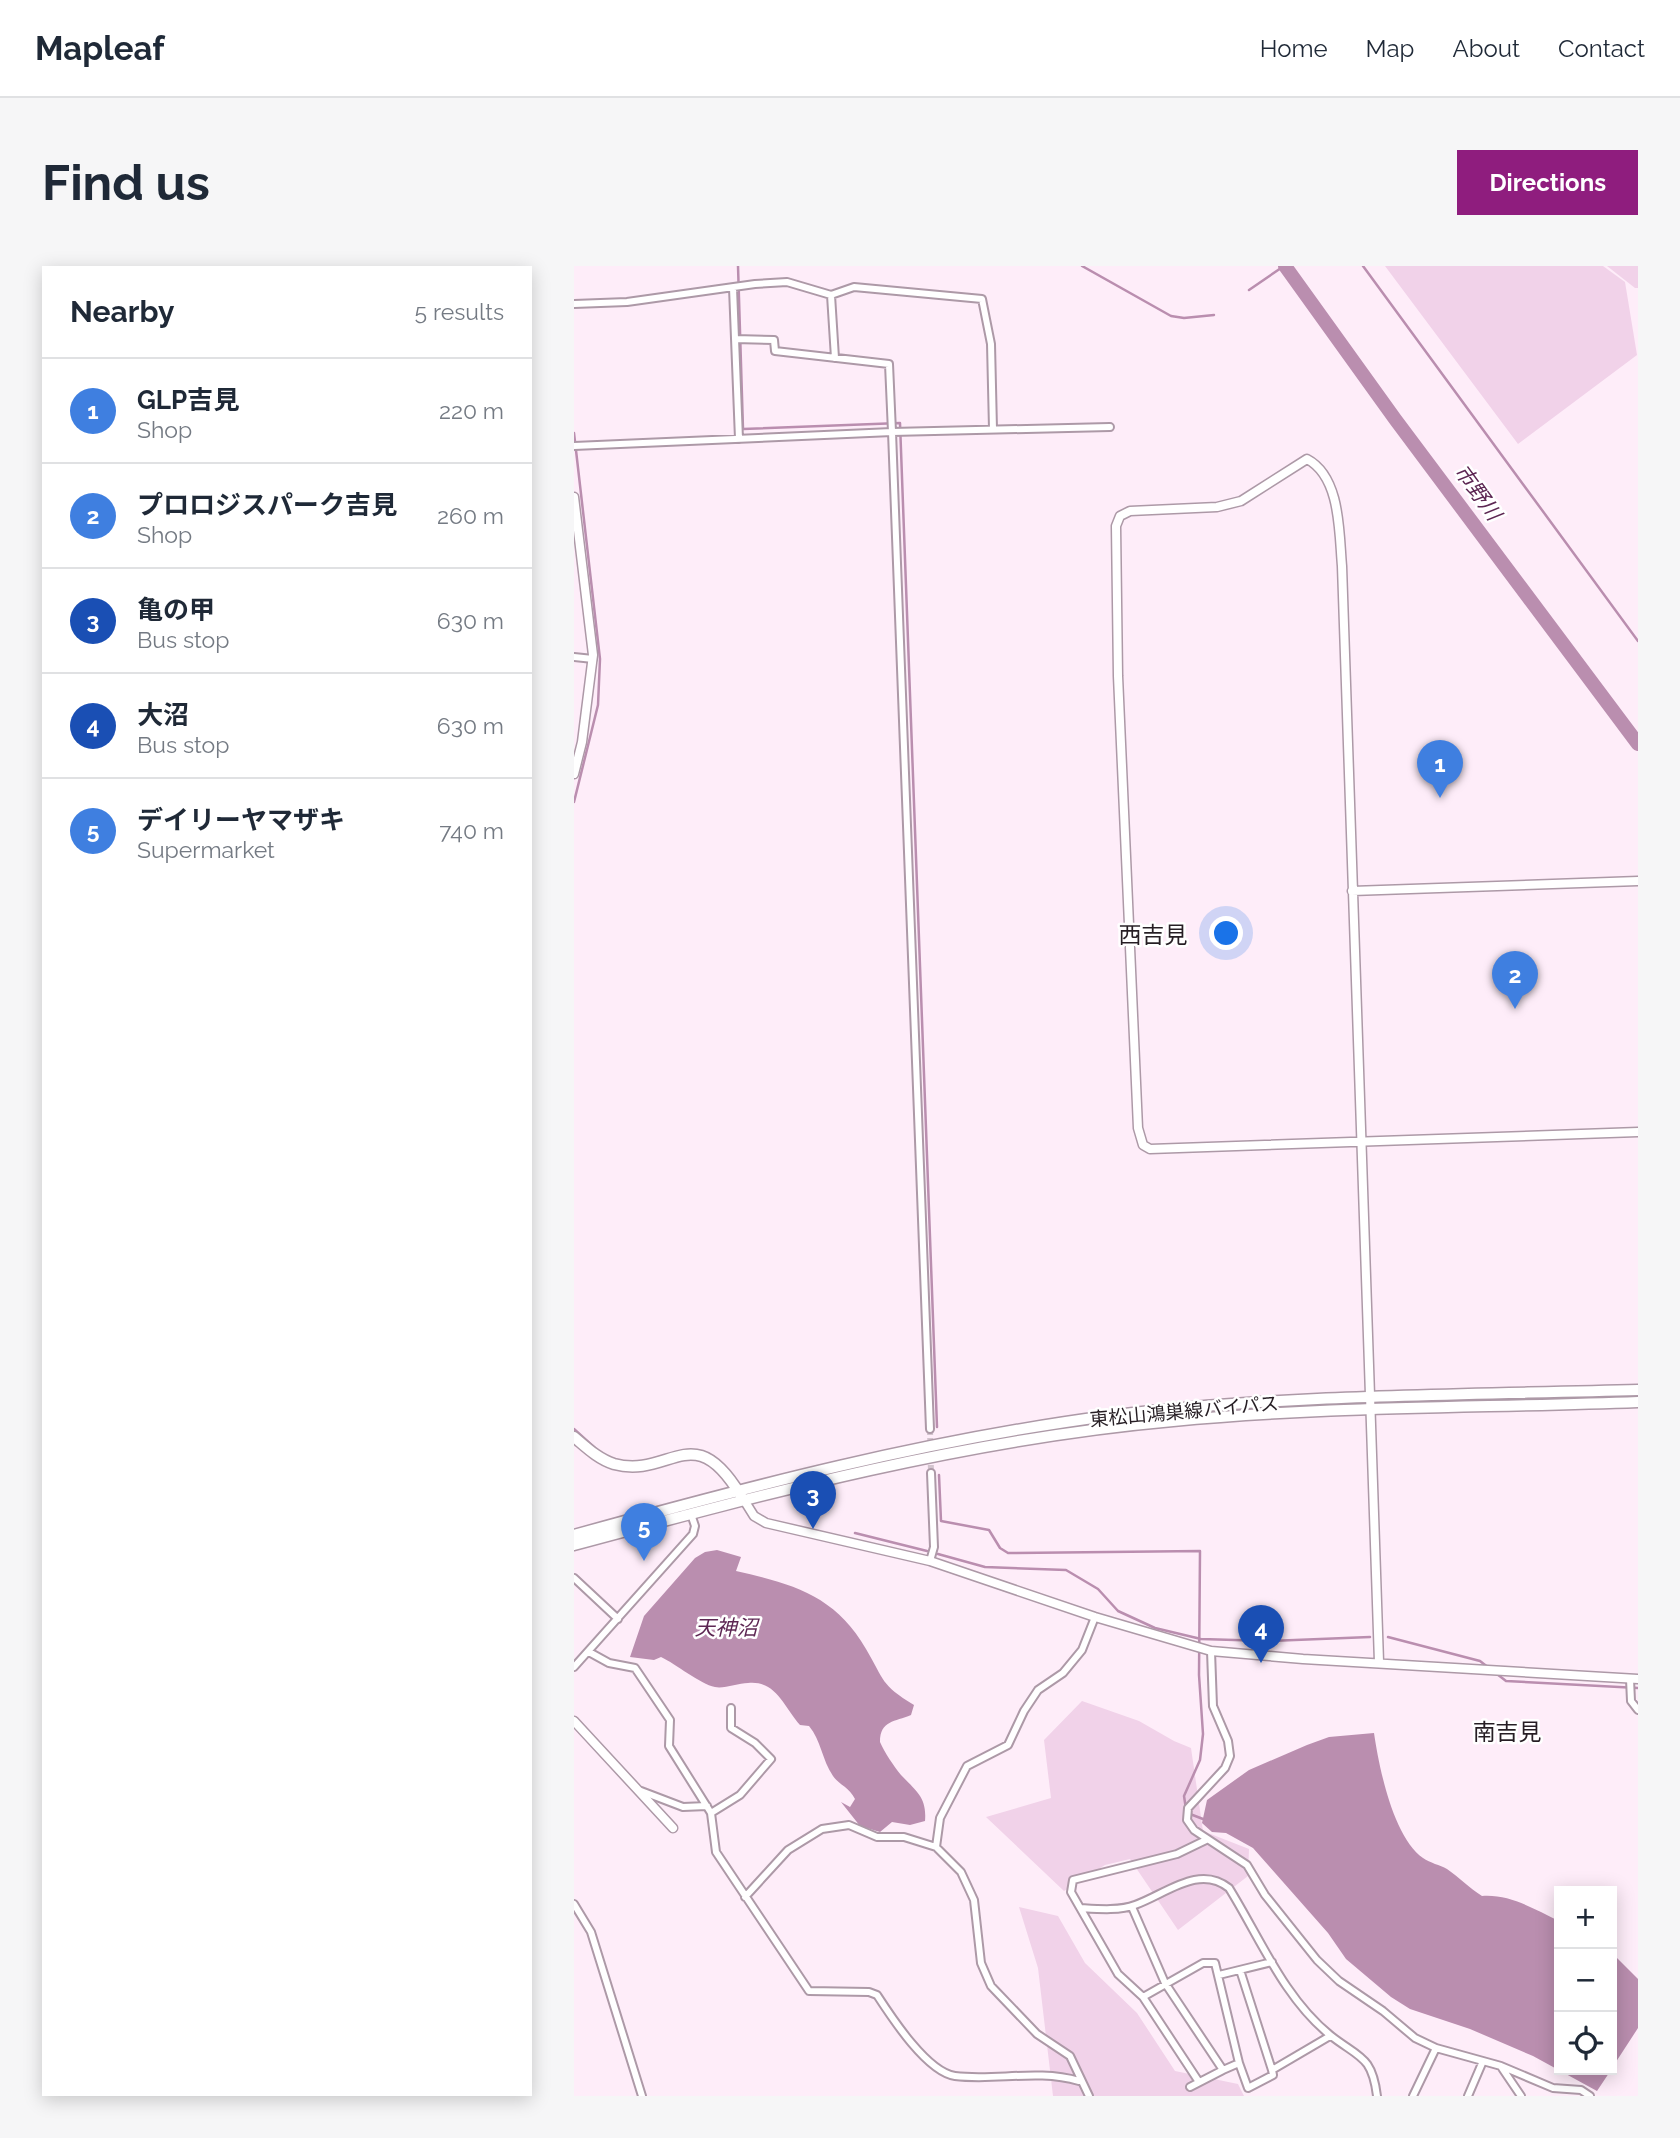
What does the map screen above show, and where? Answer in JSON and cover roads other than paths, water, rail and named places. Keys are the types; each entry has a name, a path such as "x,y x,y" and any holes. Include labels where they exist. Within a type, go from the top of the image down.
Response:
{"main road":[{"name":"東松山鴻巣線バイパス","path":"741,1496 885,1454 1054,1424 1191,1407 1370,1398 1638,1390"},
{"name":"東松山鴻巣線バイパス","path":"741,1496 891,1464 1071,1434 1171,1421 1638,1402"},
{"path":"574,1437 604,1460 626,1466 690,1454 708,1458 723,1468 741,1496"},
{"path":"574,1545 691,1514 741,1496"},
{"path":"574,1535 741,1496"}],"street":[{"path":"574,304 627,302 787,282 831,295 854,287 982,299 991,344 993,429"},
{"path":"733,288 739,339 739,439"},
{"path":"831,295 835,358"},
{"path":"739,339 774,340 775,351 889,364 930,1429"},
{"path":"574,446 892,430 1110,427"},
{"path":"1379,1662 1360,1143 1342,566 1336,506 1327,480 1315,463 1307,459 1241,501 1217,507 1124,513 1116,526 1118,676 1139,1137 1143,1145 1150,1149 1360,1143 1638,1132"},
{"path":"574,497 593,659 574,774"},
{"path":"574,657 593,659"},
{"path":"1352,891 1632,878 1638,881"},
{"path":"930,1561 933,1547 931,1473"},
{"path":"741,1496 754,1516 765,1523 930,1561 1095,1617 1211,1650 1303,1659 1634,1679 1631,1701 1638,1710"},
{"path":"574,1667 693,1534 695,1526 691,1514"},
{"path":"574,1578 618,1619"},
{"path":"936,1847 940,1818 967,1766 1008,1745 1024,1711 1038,1690 1063,1673 1082,1650 1095,1617"},
{"path":"1211,1650 1213,1706 1230,1756 1225,1768 1188,1808 1187,1820 1206,1840 1247,1865 1300,1940 1339,1981 1373,2003 1415,2038 1436,2048 1501,2066 1553,2088 1581,2090 1590,2096"},
{"path":"589,1652 610,1663 635,1668 670,1720 669,1746 709,1809 716,1852 809,1990 869,1992 877,1995 910,2040 939,2069 953,2076 1020,2074 1063,2076 1079,2081"},
{"path":"635,1789 683,1807 709,1809 740,1795 771,1759 754,1743 731,1728 731,1708"},
{"path":"574,1721 673,1828"},
{"path":"745,1897 788,1850 822,1829 849,1825 877,1837 904,1837 936,1847 961,1872 974,1900 981,1963 991,1986 1037,2034 1070,2056 1088,2096"},
{"path":"1199,2082 1143,1997 1118,1974 1072,1892 1073,1880 1177,1854 1206,1840"},
{"path":"1080,1908 1132,1906 1203,1876 1217,1879 1228,1888 1301,2008 1330,2036 1359,2054 1374,2073 1377,2096"},
{"path":"574,1904 591,1932 642,2096"},
{"path":"1132,1906 1165,1983 1223,2070"},
{"path":"1143,1997 1203,1963 1216,1962 1239,2063 1248,2088 1273,2075 1240,1970"},
{"path":"1219,1975 1272,1962"},
{"path":"1272,2070 1330,2036"},
{"path":"1413,2096 1436,2048"},
{"path":"1468,2096 1483,2061"},
{"path":"1190,2087 1239,2063"},
{"path":"1501,2066 1521,2096"}],"water":[{"name":"天神沼","path":"717,1550 741,1557 736,1571 794,1587 826,1604 854,1631 889,1686 914,1705 911,1715 894,1721 883,1729 880,1742 898,1771 922,1800 925,1821 910,1825 892,1822 880,1832 860,1826 841,1802 850,1807 855,1799 833,1776 809,1726 800,1725 773,1690 766,1686 748,1683 715,1687 661,1657 654,1660 630,1657 644,1616 695,1558 705,1552"},
{"path":"1374,1733 1389,1800 1396,1818 1412,1848 1426,1860 1447,1869 1482,1896 1512,1900 1554,1918 1554,2067 1470,2029 1410,2009 1391,1997 1346,1959 1328,1933 1253,1848 1226,1833 1212,1832 1202,1823 1207,1800 1249,1770 1329,1737"},
{"path":"1617,1958 1638,1979 1638,2028 1617,2060"},
{"path":"1568,2075 1608,2075 1597,2091"}],"waterway":[{"path":"738,266 743,429 900,423 937,1427"},
{"path":"1082,266 1171,316 1184,318 1214,315"},
{"path":"1249,290 1284,266"},
{"name":"市野川","path":"1285,266 1395,419 1638,744"},
{"path":"1363,266 1638,641"},
{"path":"574,433 600,659 598,705 574,802"},
{"path":"574,1429 595,1448"},
{"path":"939,1475 941,1521 989,1530 1000,1548 1008,1553 1200,1551 1199,1675 1203,1734 1200,1760 1184,1796 1186,1809"},
{"path":"855,1533 927,1551"},
{"path":"938,1554 985,1567 1066,1570 1098,1589 1118,1611 1155,1628 1201,1639 1268,1641 1370,1637"},
{"path":"1388,1637 1480,1661 1489,1668"},
{"path":"1497,1674 1506,1681 1638,1688"},
{"path":"1190,1814 1203,1819"}],"tunnel":[{"path":"930,1429 931,1473"}],"place":[{"name":"GLP吉見","path":"1440,798"},
{"name":"プロロジスパーク吉見","path":"1515,1009"},
{"name":"亀の甲","path":"813,1529"},
{"name":"デイリーヤマザキ","path":"644,1561"},
{"name":"大沼","path":"1261,1663"}],"district":[{"name":"西吉見","path":"1153,934"},
{"name":"南吉見","path":"1507,1731"}]}
